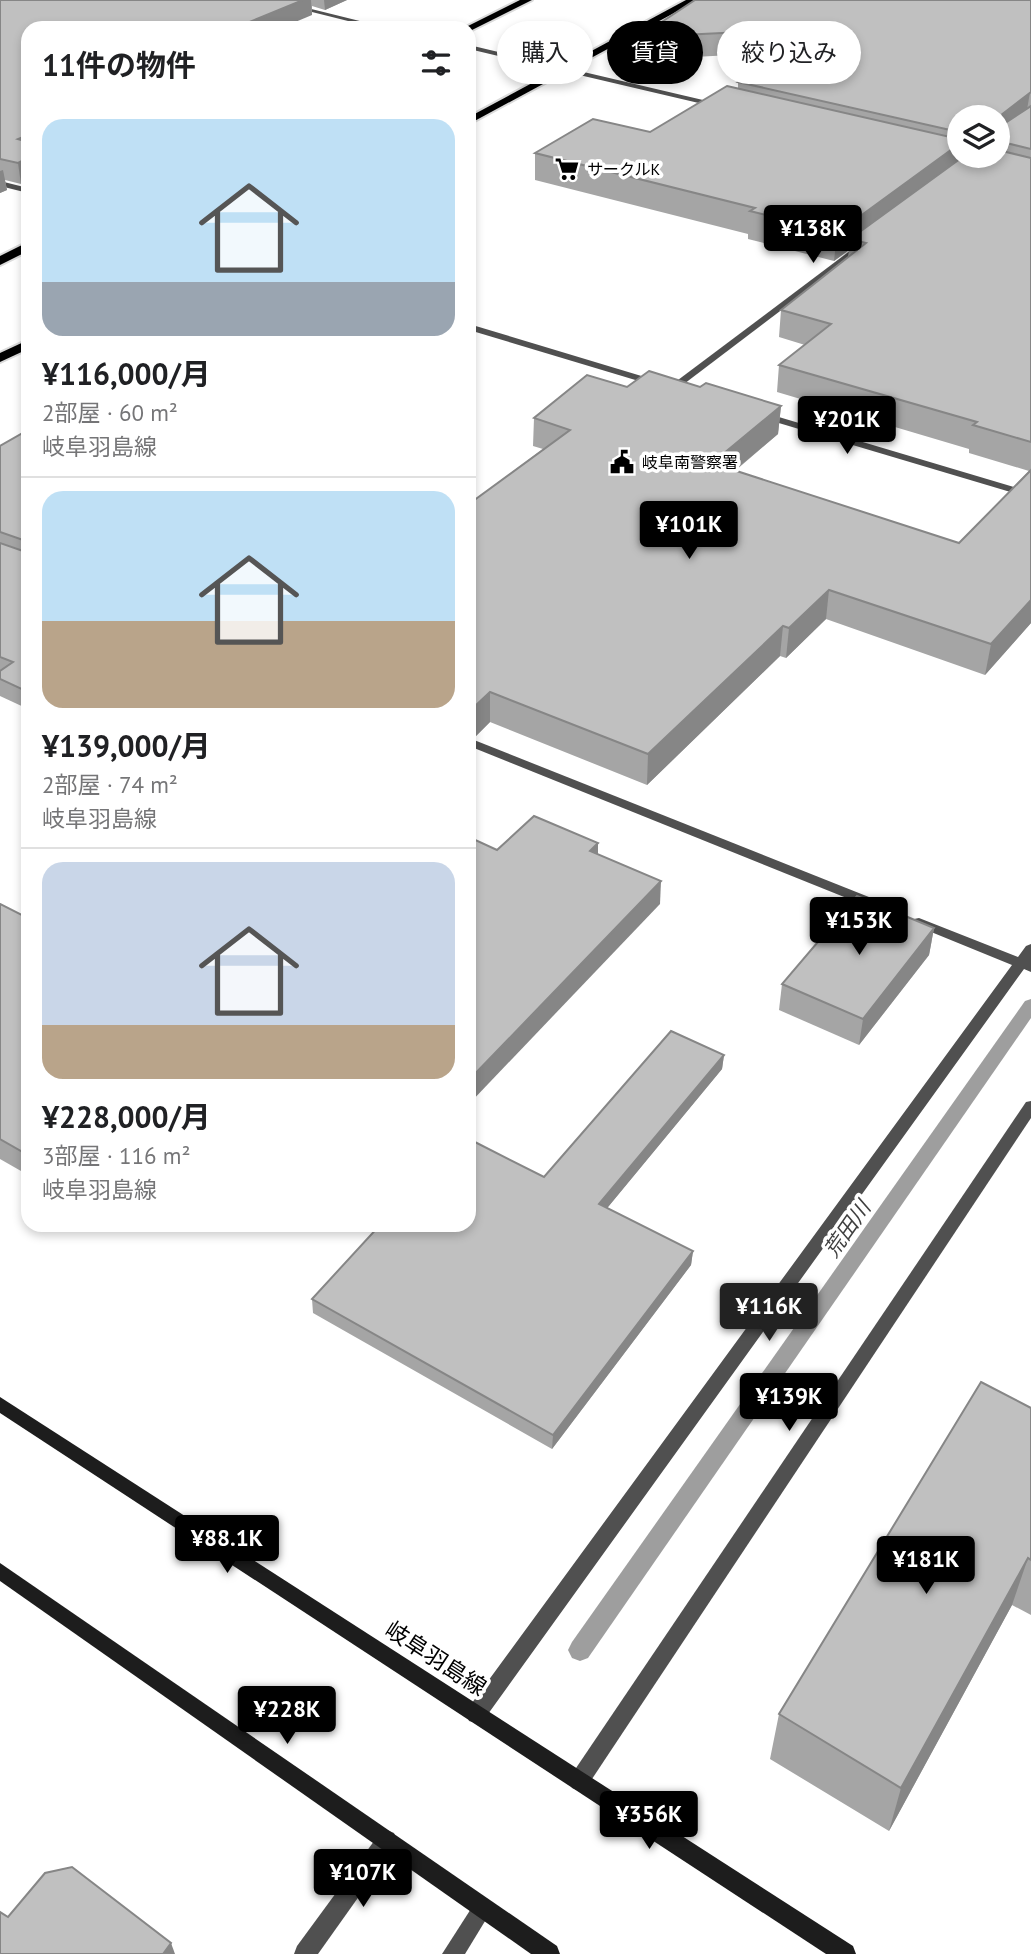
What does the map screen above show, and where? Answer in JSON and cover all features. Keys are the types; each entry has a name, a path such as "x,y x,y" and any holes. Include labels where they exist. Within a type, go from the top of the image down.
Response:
{"highway":[{"path":"476,25 527,0"},
{"path":"593,55 693,0"},
{"path":"476,117 539,84"},
{"path":"0,261 21,250"},
{"path":"0,358 21,348"}],"main road":[{"name":"岐阜羽島線","path":"0,1404 845,1954"},
{"path":"0,1571 549,1954"}],"street":[{"path":"267,0 356,21"},
{"path":"476,49 497,54"},
{"path":"593,77 727,108"},
{"path":"0,183 21,189"},
{"path":"673,388 872,239"},
{"path":"476,329 686,392"},
{"path":"752,412 1031,495"},
{"path":"476,745 899,914 1028,960 476,1714"},
{"path":"579,1781 1031,1106"},
{"path":"305,1954 387,1840"},
{"path":"453,1954 484,1908"}],"building":[{"path":"0,0 303,0 252,21 21,21 21,138 18,139 21,140 21,162 0,159"},
{"path":"695,0 1031,0 1031,92 1010,108 1010,105 947,105 947,129 747,84 861,84 861,21 717,21 717,33 703,34 703,21 663,21"},
{"path":"727,86 947,136 947,153 837,233 750,211 755,208 535,153 593,119 650,132"},
{"path":"1031,106 1031,149 1010,144 1010,120"},
{"path":"1010,153 1031,158 1031,442 973,425 977,422 779,365 831,324 781,310 866,243 850,239 948,168 1010,168"},
{"path":"649,371 700,387 706,383 781,406 712,463 959,543 1031,470 1031,600 991,644 829,590 789,628 783,626 648,754 490,692 476,705 476,499 570,430 534,418 587,375 627,387"},
{"path":"21,434 21,539 0,532 0,446"},
{"path":"0,543 21,550 21,689 0,679 0,671 13,662 0,657"},
{"path":"534,816 598,843 590,851 661,881 476,1073 476,840 497,850"},
{"path":"857,896 934,928 863,1019 782,984"},
{"path":"0,904 21,914 21,1151 0,1139"},
{"path":"671,1031 724,1055 599,1204 693,1251 553,1435 312,1299 374,1232 476,1232 476,1143 544,1177"},
{"path":"981,1382 1031,1408 1031,1560 1028,1558 901,1788 779,1714"},
{"path":"72,1867 171,1943 163,1954 0,1954 0,1912 8,1917 45,1873"}],"waterway":[{"name":"荒田川","path":"580,1650 1031,1005"}],"place":[{"name":"サークルK","path":"567,169"},
{"name":"岐阜南警察署","path":"622,462"}]}
